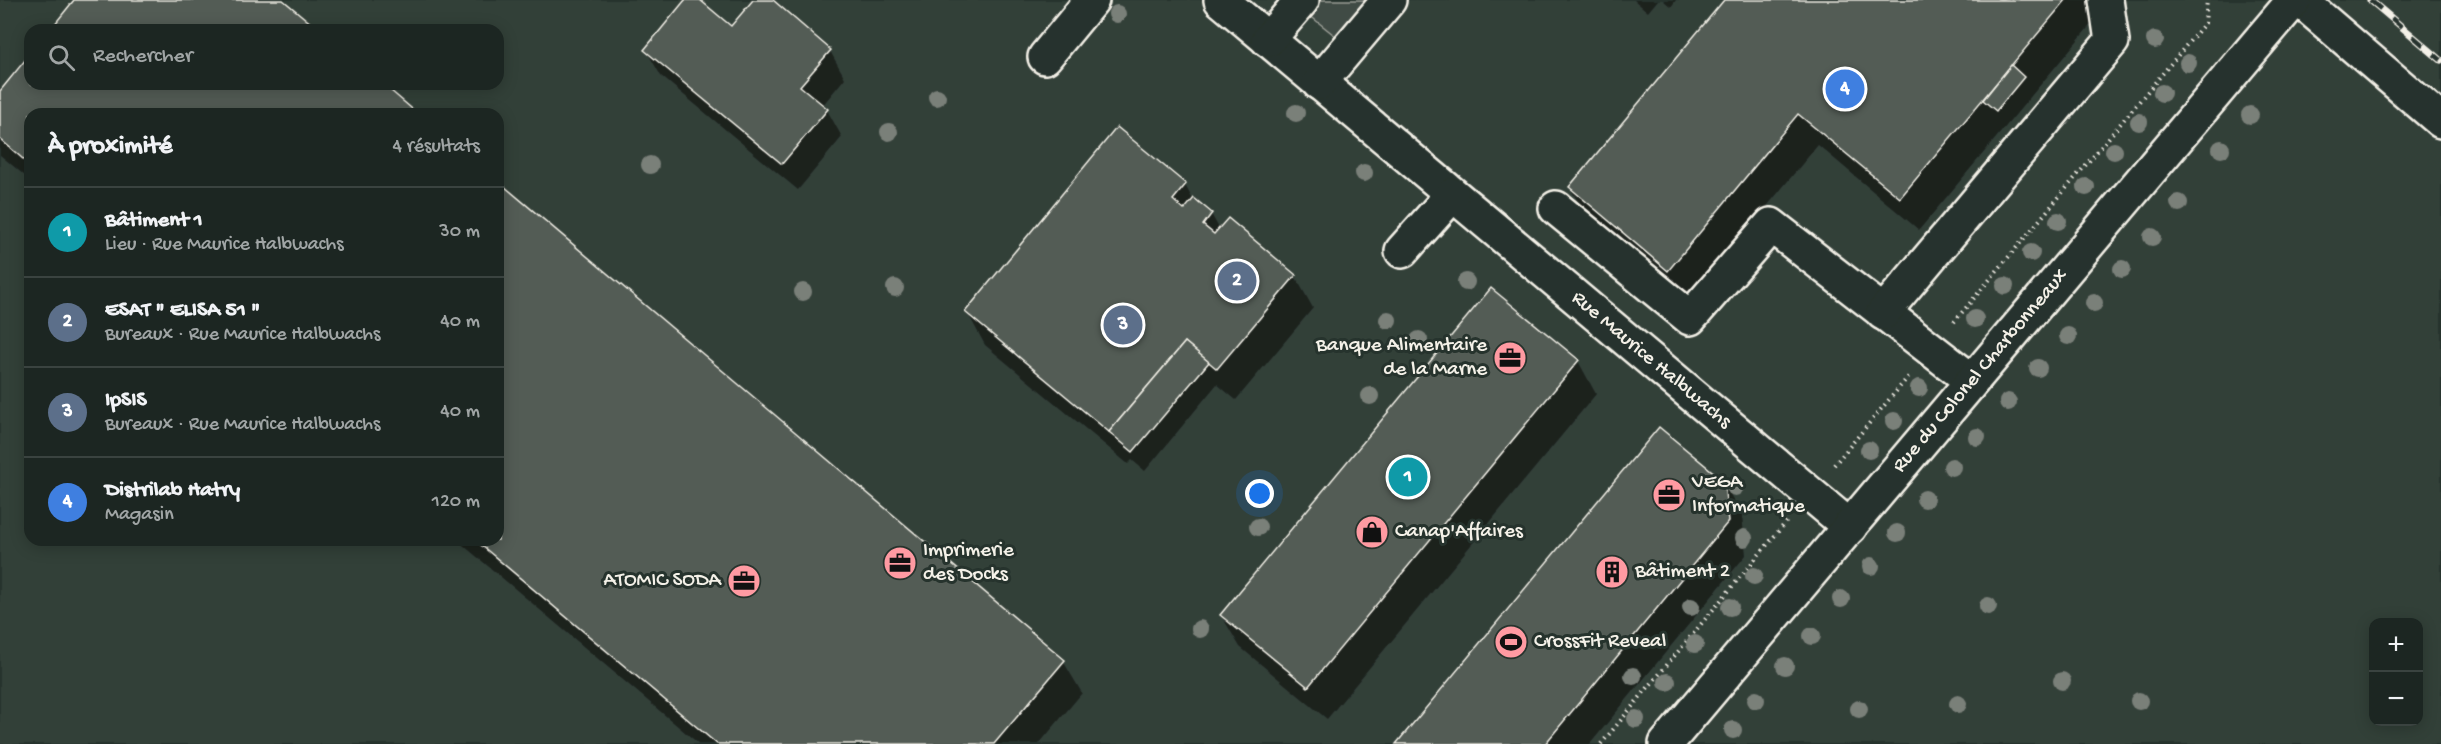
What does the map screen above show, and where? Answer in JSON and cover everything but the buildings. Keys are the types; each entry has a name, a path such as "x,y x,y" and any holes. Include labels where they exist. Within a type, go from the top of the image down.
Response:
{"street":[{"path":"1045,57 1092,0"},
{"name":"Rue Maurice Halbwachs","path":"1221,0 1850,527"},
{"path":"1268,40 1302,0"},
{"path":"1319,83 1389,0"},
{"path":"1883,313 2112,41 2106,0"},
{"name":"Rue du Colonel Charbonneaux","path":"1666,744 2294,0"},
{"path":"2300,0 2441,121"},
{"path":"1402,251 1452,195"},
{"path":"1556,208 1690,318 1771,225 1972,381"}],"shaded area":[{"path":"0,0 2441,0 2441,744 0,744"},
{"path":"1322,0 1370,0 1338,38 1309,15"}],"railway":[{"path":"2370,0 2441,60"}],"place":[{"name":"Distrilab Hatry","path":"1845,89"},
{"name":"ESAT \" ELISA 51 \"","path":"1237,281"},
{"name":"IpSIS","path":"1123,325"},
{"name":"Banque Alimentaire de la Marne","path":"1510,358"},
{"name":"Bâtiment 1","path":"1408,477"},
{"name":"VEGA Informatique","path":"1669,495"},
{"name":"Canap'Affaires","path":"1372,532"},
{"name":"Imprimerie des Docks","path":"900,563"},
{"name":"Bâtiment 2","path":"1612,572"},
{"name":"ATOMIC SODA","path":"744,581"},
{"name":"CrossFit Reveal","path":"1511,642"}]}
